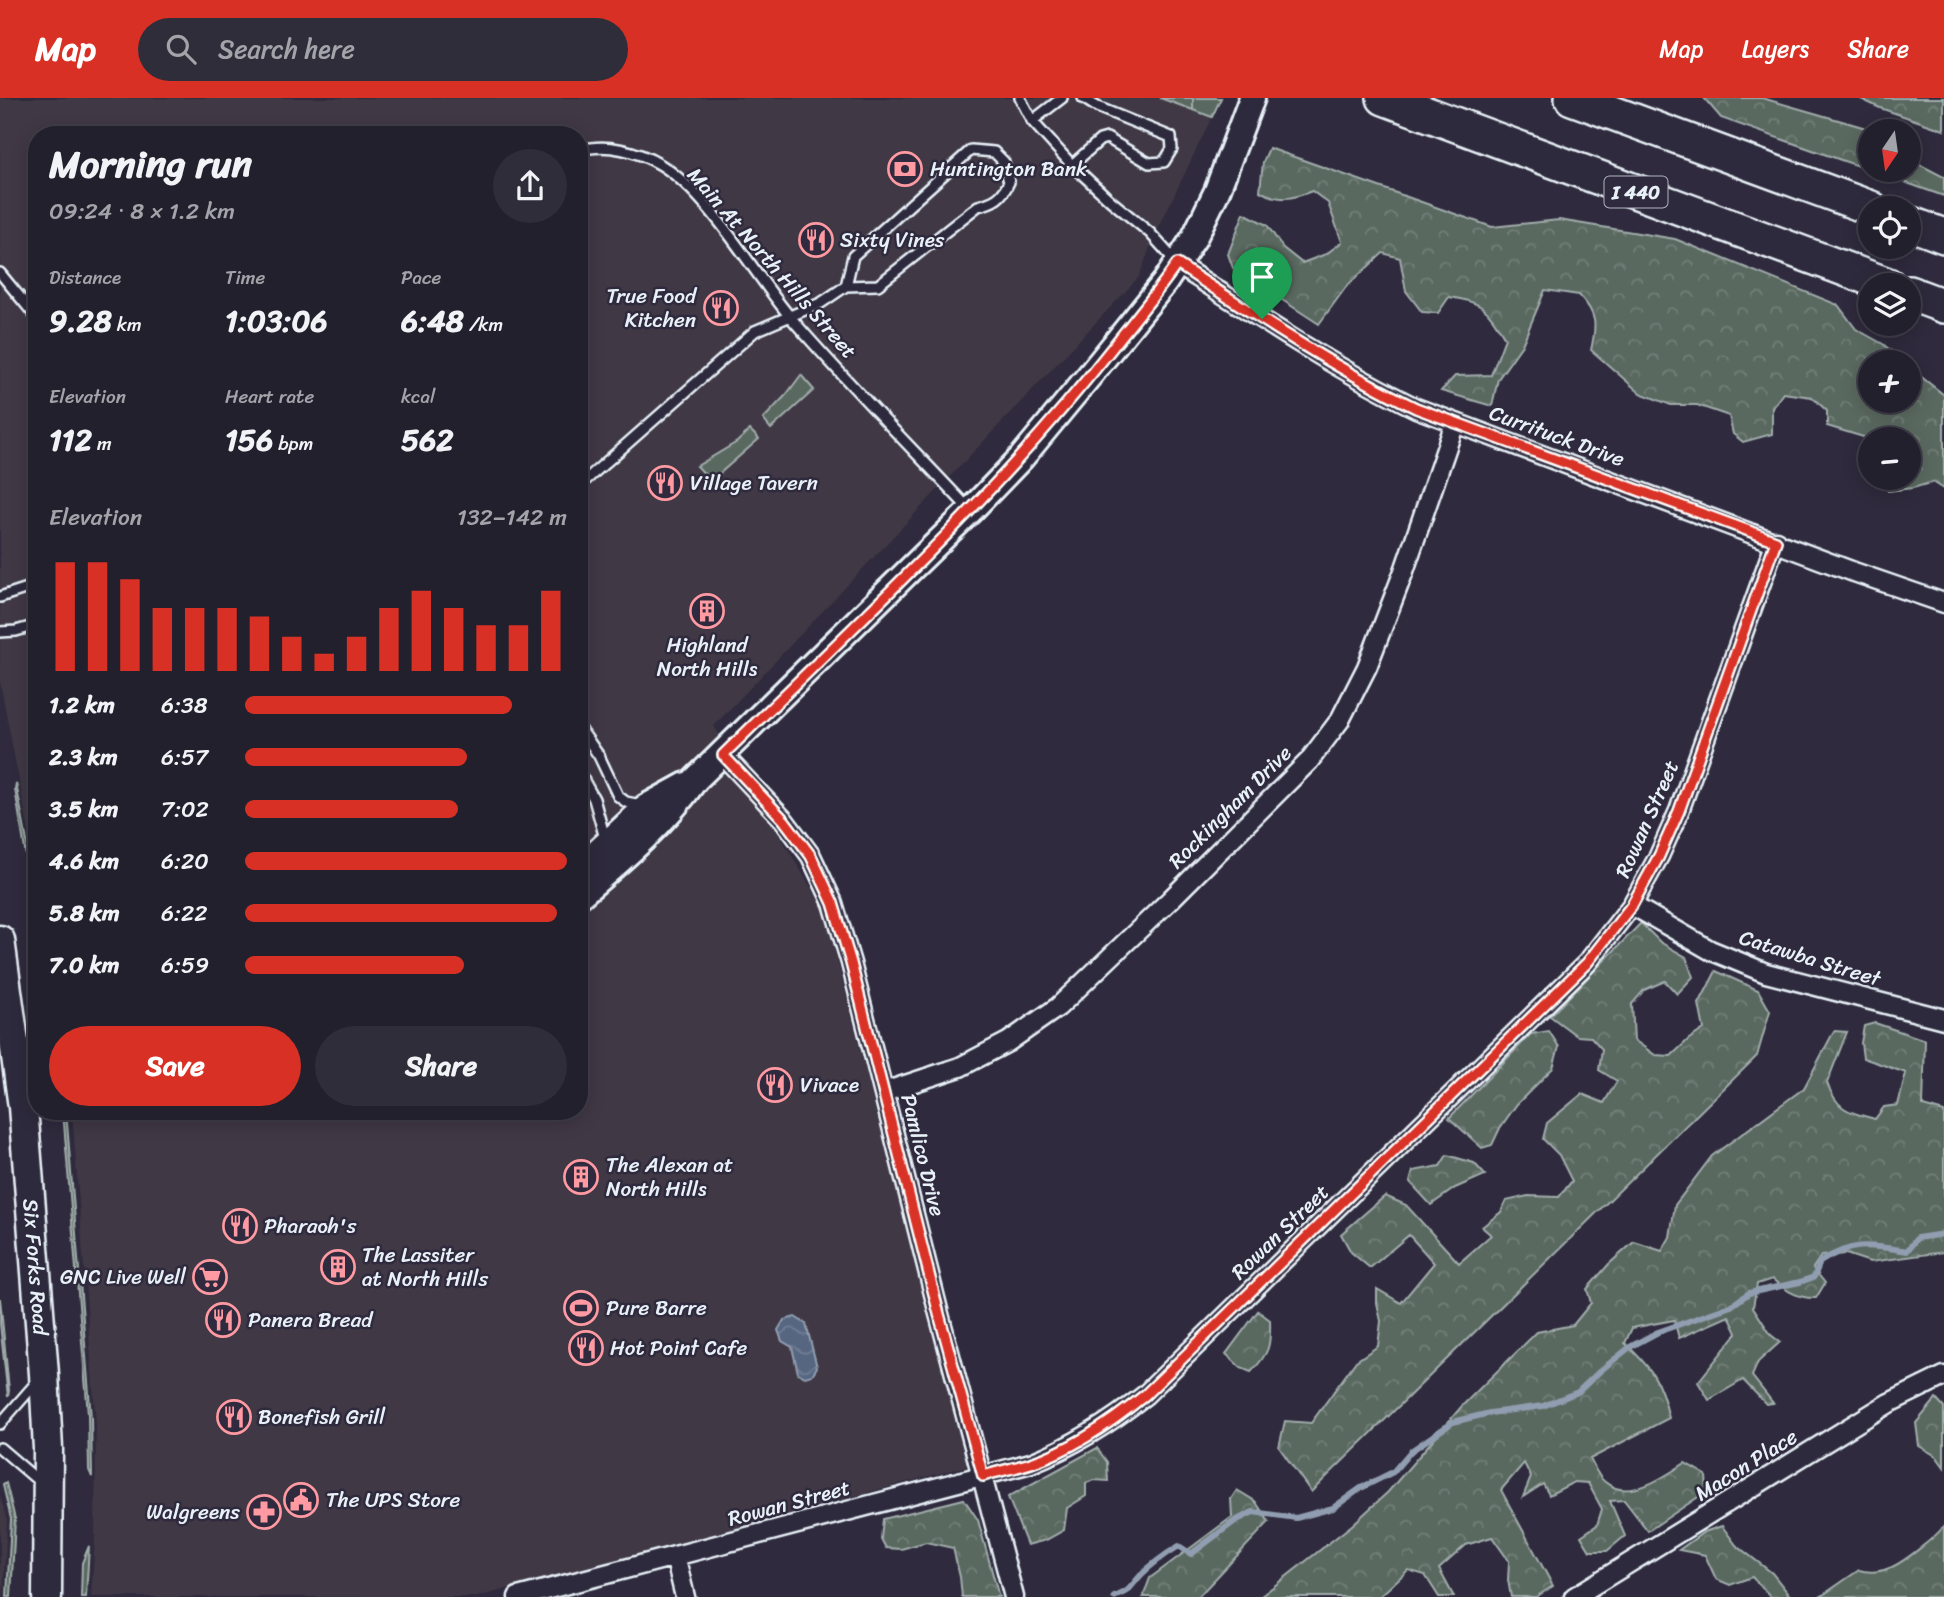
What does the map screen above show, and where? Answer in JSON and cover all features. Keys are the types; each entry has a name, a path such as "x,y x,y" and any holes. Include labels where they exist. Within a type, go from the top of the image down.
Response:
{"highway":[{"name":"I 440","path":"1384,98 1858,274"},
{"path":"1572,98 1858,203"},
{"path":"1921,227 1944,236"},
{"path":"1921,297 1944,306"}],"main road":[{"path":"588,861 646,807 695,780 723,755 970,511 1030,447 1177,264 1209,209 1252,98"},
{"path":"588,888 679,803 695,780"},
{"name":"Six Forks Road","path":"0,940 18,1064 44,1374 49,1490 47,1597"}],"street":[{"name":"Currituck Drive","path":"1177,264 1313,351 1370,385 1416,408 1944,603"},
{"name":"Rockingham Drive","path":"884,1091 960,1067 1026,1031 1058,1007 1085,984 1309,761 1340,720 1367,667 1408,560 1455,423"},
{"name":"Rowan Street","path":"518,1597 1031,1463 1060,1451 1116,1418 1145,1395 1587,963 1632,905 1659,856 1679,811 1776,541"},
{"name":"Pamlico Drive","path":"723,755 784,820 811,856 833,903 1014,1597"},
{"name":"Catawba Street","path":"1632,905 1710,950 1766,973 1944,1019"},
{"name":"Macon Place","path":"1574,1597 1889,1403 1944,1376"},
{"path":"675,1556 685,1597"}],"lane":[{"path":"1020,98 1032,121 1072,165 1150,233 1177,264"},
{"path":"1032,121 1062,98"},
{"path":"1072,165 1100,140 1107,138 1149,163 1164,162 1172,149 1171,137 1097,107 1083,98"},
{"name":"Main At North Hills Street","path":"588,148 595,146 624,150 660,164 681,181 703,203 790,317 970,511"},
{"path":"588,478 755,331 821,303 846,286 878,285 978,206 995,201 1004,193 1009,182 1004,162 994,152 971,150 853,256 846,286"},
{"path":"0,273 28,307"},
{"path":"0,597 28,588"},
{"path":"0,632 28,628"},
{"path":"588,741 603,764 618,796 626,802 646,807"},
{"path":"588,788 594,799 606,844"},
{"path":"0,1424 44,1374"},
{"path":"0,1448 49,1490"}],"shaded area":[{"path":"0,98 1160,98 1212,117 1154,237 1139,277 714,726 824,909 967,1466 477,1597 91,1597 95,1538 96,1425 73,1120 588,1120 588,126 28,126 28,827 0,682"},
{"path":"0,1495 7,1520 3,1597 0,1597"}],"green space":[{"path":"1160,98 1193,98 1193,110"},
{"path":"1193,98 1221,98 1212,117 1193,110"},
{"path":"1704,98 1762,98 1858,126 1858,166 1721,118"},
{"path":"1859,98 1944,98 1944,130 1922,122 1922,119 1912,119"},
{"path":"1269,148 1492,227 1559,220 1675,239 1838,305 1858,330 1858,336 1869,336 1890,350 1858,350 1858,413 1921,413 1921,377 1944,395 1944,489 1933,482 1921,486 1921,427 1858,427 1858,435 1827,426 1827,411 1812,397 1783,393 1772,408 1772,434 1743,442 1733,434 1729,416 1697,405 1671,405 1640,393 1591,350 1594,320 1579,295 1545,290 1522,345 1498,379 1492,406 1441,391 1455,376 1491,375 1505,338 1489,314 1470,301 1449,297 1438,313 1422,312 1406,291 1400,258 1383,253 1346,287 1319,324 1233,268 1228,254 1244,213 1267,225 1283,248 1302,263 1326,254 1342,242 1328,203 1312,191 1286,198 1274,197 1260,191 1263,162"},
{"path":"1922,166 1944,177 1944,196 1904,182 1922,182"},
{"path":"801,375 814,390 771,429 763,419"},
{"path":"750,430 759,439 711,481 697,466 737,442"},
{"path":"16,783 28,847 28,868"},
{"path":"1641,923 1660,942 1686,957 1693,977 1677,994 1665,981 1644,990 1632,1004 1634,1040 1655,1055 1671,1056 1704,1029 1699,1004 1716,971 1758,990 1770,1011 1757,1056 1311,1492 1279,1447 1285,1421 1311,1423 1356,1361 1378,1346 1381,1321 1377,1289 1401,1303 1434,1263 1409,1235 1370,1268 1351,1252 1341,1234 1385,1196 1406,1205 1459,1263 1491,1235 1482,1227 1501,1212 1506,1201 1528,1196 1559,1197 1572,1181 1559,1155 1543,1139 1547,1123 1582,1094 1604,1103 1617,1081 1599,1070 1602,1049 1591,1037 1577,1036 1550,1016"},
{"path":"1875,1023 1925,1040 1923,1106 1944,1112 1944,1252 1870,1262 1846,1254 1821,1256 1813,1268 1825,1283 1816,1298 1797,1295 1772,1279 1757,1284 1753,1307 1771,1335 1780,1342 1758,1362 1752,1376 1773,1403 1766,1404 1743,1380 1709,1400 1698,1382 1737,1333 1729,1316 1679,1338 1674,1320 1632,1328 1625,1343 1654,1376 1669,1418 1590,1459 1598,1474 1614,1488 1646,1485 1685,1463 1706,1475 1707,1491 1648,1531 1624,1500 1610,1501 1625,1536 1607,1551 1590,1551 1581,1536 1597,1525 1602,1509 1588,1483 1574,1482 1549,1495 1543,1484 1523,1497 1531,1477 1524,1463 1501,1490 1553,1586 1536,1597 1511,1597 1509,1561 1492,1537 1466,1545 1439,1569 1454,1597 1439,1597 1425,1575 1408,1570 1379,1597 1260,1597 1352,1525 1388,1492 1462,1406 1537,1332 1573,1325 1591,1303 1587,1289 1609,1264 1634,1242 1662,1251 1670,1237 1675,1205 1712,1156 1804,1088 1834,1031 1847,1032 1827,1083 1840,1105 1851,1112 1875,1119 1884,1107 1898,1105 1906,1073 1863,1058 1861,1043 1864,1026"},
{"path":"1549,1031 1559,1047 1553,1068 1517,1104 1492,1145 1482,1148 1449,1118 1531,1034"},
{"path":"64,1120 67,1120 91,1418 92,1477 89,1470 88,1415"},
{"path":"1447,1155 1474,1163 1485,1175 1455,1188 1431,1205 1410,1182 1413,1171 1440,1166"},
{"path":"0,1298 9,1390 8,1397 0,1324"},
{"path":"1258,1311 1270,1320 1270,1337 1268,1349 1251,1372 1241,1368 1226,1354"},
{"path":"1936,1399 1944,1408 1944,1467 1936,1456 1919,1446 1916,1423"},
{"path":"1097,1448 1107,1462 1108,1481 1094,1480 1086,1483 1086,1496 1067,1508 1064,1530 1046,1540 1027,1545 1008,1497"},
{"path":"6,1483 15,1519 11,1597 7,1597 11,1519 3,1485"},
{"path":"1237,1490 1255,1501 1269,1522 1198,1597 1143,1597 1150,1578 1232,1517 1231,1499"},
{"path":"964,1499 978,1520 999,1597 962,1597 953,1548 926,1542 901,1549 886,1548 881,1539 883,1519"},
{"path":"1722,1526 1736,1545 1772,1573 1791,1597 1771,1597 1752,1577 1730,1585 1716,1579 1705,1555 1679,1550 1704,1532"},
{"path":"1944,1526 1944,1597 1820,1597 1859,1570 1880,1571 1898,1564"},
{"path":"89,1546 86,1597 81,1597 82,1563"}],"water":[{"path":"795,1317 806,1324 817,1367 812,1375 805,1377 798,1373 792,1347 782,1341 778,1330 784,1320"}],"waterway":[{"path":"1114,1597 1127,1590 1150,1567 1179,1546 1191,1554 1235,1521 1253,1512 1296,1518 1333,1508 1361,1488 1393,1472 1411,1451 1453,1422 1490,1413 1543,1406 1578,1392 1630,1347 1658,1332 1731,1306 1749,1293 1814,1277 1820,1262 1832,1255 1862,1246 1907,1251 1917,1238 1944,1234"}],"place":[{"name":"Huntington Bank","path":"905,169"},
{"name":"Sixty Vines","path":"816,240"},
{"name":"True Food Kitchen","path":"721,308"},
{"name":"Village Tavern","path":"665,483"},
{"name":"Highland North Hills","path":"707,611"},
{"name":"Vivace","path":"775,1085"},
{"name":"The Alexan at North Hills","path":"581,1177"},
{"name":"Pharaoh's","path":"240,1226"},
{"name":"The Lassiter at North Hills","path":"338,1267"},
{"name":"GNC Live Well","path":"210,1277"},
{"name":"Pure Barre","path":"581,1308"},
{"name":"Panera Bread","path":"223,1320"},
{"name":"Hot Point Cafe","path":"586,1348"},
{"name":"Bonefish Grill","path":"234,1417"},
{"name":"The UPS Store","path":"301,1500"},
{"name":"Walgreens","path":"264,1512"}],"route":[{"path":"1177,264 1262,319 1370,385 1416,408 1776,541 1679,811 1645,883 1604,943 1558,993 1145,1395 1116,1418 1060,1451 1031,1463 983,1476 939,1314 851,963 833,903 811,856 784,820 723,755 902,580 1022,457 1177,264"}]}
